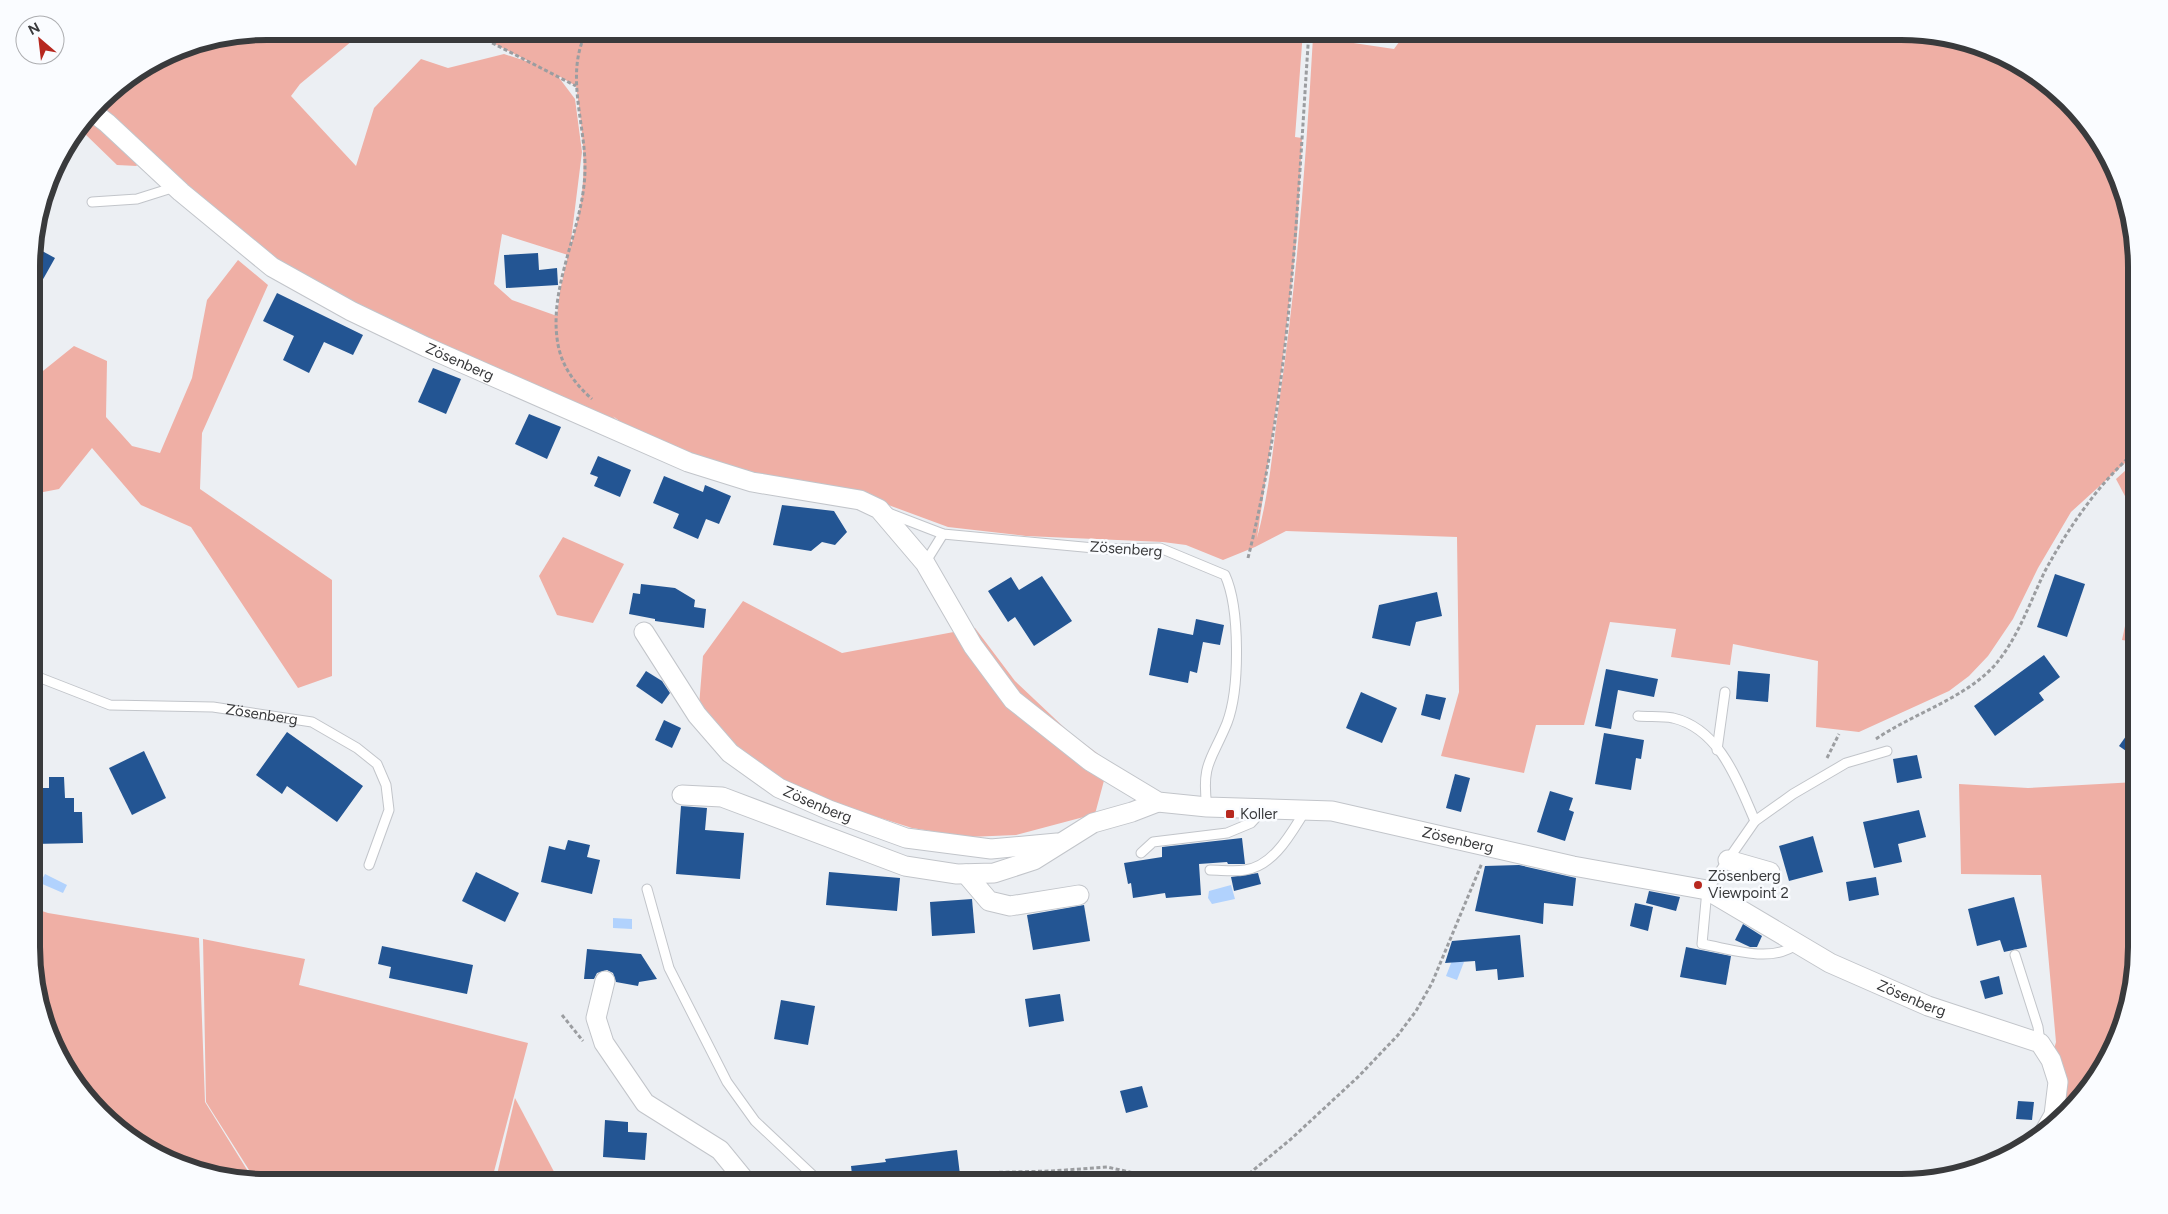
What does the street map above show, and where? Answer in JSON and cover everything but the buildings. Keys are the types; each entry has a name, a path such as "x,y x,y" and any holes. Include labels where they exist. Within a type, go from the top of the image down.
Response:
{"street":[{"name":"Zösenberg","path":"97,115 107,122 175,187 272,267 352,311 426,348 688,462 752,482 851,498 879,509 925,562 973,646 1013,700 1090,762 1158,802 1207,807 1332,811 1573,866 1707,890 1830,963 1928,1006 2040,1043"},
{"name":"Zösenberg","path":"644,632 697,714 730,753 779,788 829,810 906,838 991,849 1061,843"},
{"name":"Zösenberg","path":"682,795 722,797 905,866 966,874 994,873 1034,860 1094,823 1158,802"},
{"path":"1728,860 1770,872"},
{"path":"966,874 989,901 1010,906 1079,895"},
{"path":"605,980 596,1018 604,1042 645,1103 720,1150 740,1174"},
{"path":"2040,1043 2051,1060 2058,1082 2054,1116"}],"lane":[{"path":"92,202 136,199 175,187"},
{"name":"Zösenberg","path":"879,509 943,534 1105,548 1160,548 1225,575 1231,589 1237,630 1233,687 1228,722 1204,774 1207,807"},
{"path":"925,562 943,534"},
{"name":"Zösenberg","path":"40,678 110,705 213,707 312,722 357,748 377,764 386,785 388,810 369,865"},
{"path":"1717,750 1726,692"},
{"path":"1638,716 1673,718 1700,730 1732,768 1755,821"},
{"path":"1797,944 1786,952 1764,955 1702,944 1707,890 1755,821 1793,794 1846,762 1887,751"},
{"path":"1141,853 1153,842 1227,833 1251,823 1264,809"},
{"path":"1210,870 1246,870 1264,863 1286,841 1306,810"},
{"path":"648,889 669,968 726,1082 755,1121 811,1174"},
{"path":"2015,955 2038,1027 2040,1043"}],"path":[{"path":"486,40 576,86"},
{"path":"585,40 578,64 576,86 584,138 584,194 560,291 556,336 564,367 580,388 597,404"},
{"path":"1248,558 1262,489 1281,375 1296,235 1308,40"},
{"path":"1868,744 1973,683 1995,665 2011,640 2046,571 2084,508 2113,471 2128,458"},
{"path":"1249,1174 1291,1140 1359,1076 1398,1035 1416,1011 1432,983 1470,895 1488,847"},
{"path":"973,1173 1107,1167 1134,1174"}],"shaded area":[{"path":"252,40 353,40 300,84 291,96 356,166 374,108 421,59 448,68 504,54 532,63 487,40 1302,40 1295,137 1302,138 1297,235 1281,375 1257,538 1265,505 1291,312 1304,175 1313,40 1333,40 1394,49 1400,40 1916,40 1945,44 1974,52 2002,63 2027,78 2051,96 2072,117 2090,141 2105,166 2120,208 2128,252 2128,460 2071,512 2038,568 2013,619 1988,656 1969,676 1949,691 1859,732 1816,727 1818,661 1733,644 1730,665 1671,657 1676,629 1610,622 1584,725 1536,725 1524,773 1441,756 1459,692 1457,537 1286,531 1255,547 1223,560 1186,545 1163,542 1026,536 948,527 883,503 752,473 651,446 613,416 622,425 467,358 281,267 95,119 96,117 117,96 141,78 166,63 208,48","holes":["557,75 576,86 582,128 584,167 580,207 570,248 582,152 575,99","502,234 568,255 557,316 512,300 494,284"]},
{"path":"94,119 131,154 137,166 117,165 84,133"},
{"path":"238,260 268,285 202,433 200,489 332,580 332,676 298,688 191,527 141,505 92,448 59,489 40,493 40,373 74,346 107,361 106,417 132,446 160,453 192,378 207,300"},
{"path":"2128,468 2128,502 2116,479"},
{"path":"563,537 624,564 593,623 557,615 539,576"},
{"path":"743,601 842,653 975,628 1015,681 1070,733 1109,762 1095,814 1016,835 968,837 912,828 802,793 751,762 711,722 699,706 703,656"},
{"path":"2128,612 2128,641 2122,640"},
{"path":"2128,782 2128,962 2124,991 2111,1034 2098,1061 2072,1097 2046,1122 2051,1060 2056,1042 2041,875 1961,874 1959,784 2028,788"},
{"path":"40,910 199,938 205,1102 249,1174 208,1166 166,1151 141,1136 117,1118 96,1097 70,1061 52,1020 44,991 40,962"},
{"path":"203,939 305,959 299,985 528,1043 493,1174 252,1174 206,1102"},
{"path":"515,1098 555,1174 497,1174"}],"water":[{"path":"45,874 67,885 63,893 40,883"},
{"path":"1231,885 1235,899 1212,904 1208,898 1209,891"},
{"path":"613,918 632,919 632,929 613,928"},
{"path":"1453,958 1464,962 1457,980 1446,976"}],"place":[{"name":"Koller","path":"1230,814"},
{"name":"Zösenberg Viewpoint 2","path":"1698,885"}]}
